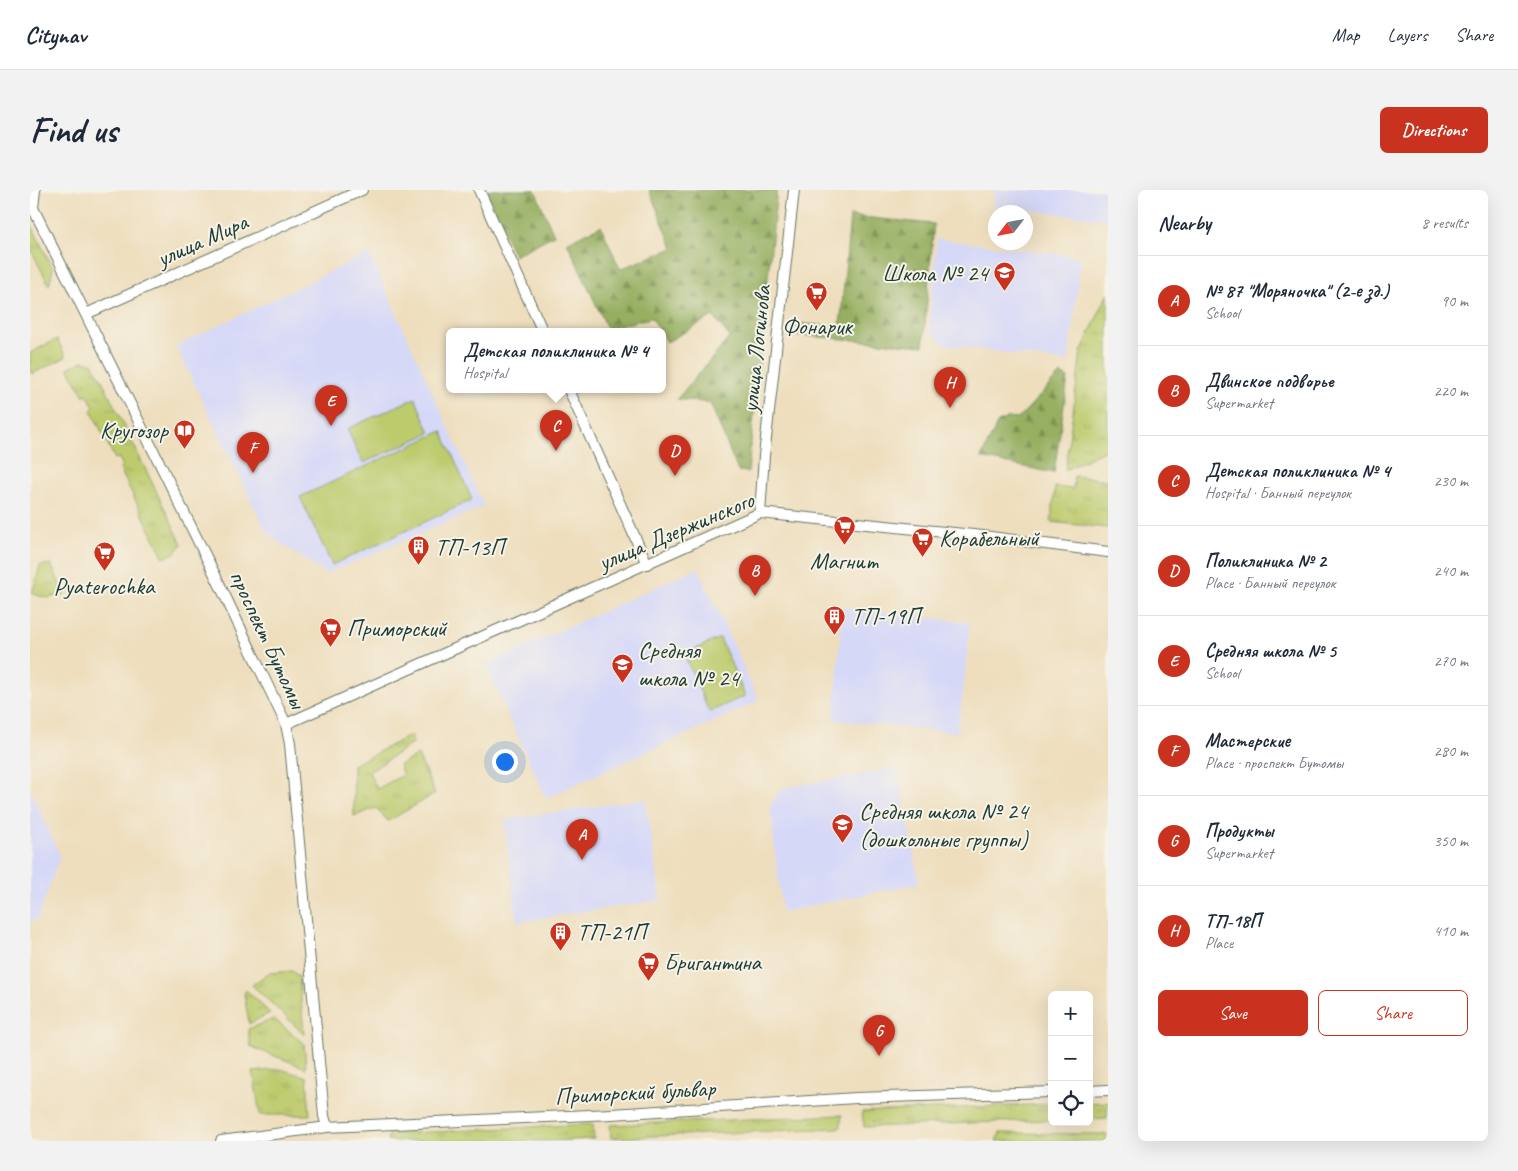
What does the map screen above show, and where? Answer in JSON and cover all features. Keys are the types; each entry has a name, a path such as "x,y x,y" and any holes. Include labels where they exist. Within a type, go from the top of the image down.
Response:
{"street":[{"name":"проспект Бутомы","path":"35,190 32,207 217,578 286,724 290,744 300,870 326,1127"},
{"name":"улица Мира","path":"86,314 362,190"},
{"path":"479,190 541,328"},
{"name":"улица Логинова","path":"760,513 764,456 794,190"},
{"path":"570,393 647,564"},
{"name":"улица Дзержинского","path":"286,724 760,513 983,536 1108,552"},
{"path":"1093,1091 1108,1090"},
{"name":"Приморский бульвар","path":"220,1141 326,1127 612,1114 856,1098 1048,1092"}],"shaded area":[{"path":"994,190 1108,190 1108,220 1033,211 1033,205 994,205"},
{"name":"Школа № 24","path":"937,239 988,245 988,250 1025,250 1081,257 1068,362 943,344 929,328"},
{"path":"369,253 484,506 326,574 276,540 265,529 176,346"},
{"name":"Средняя школа № 24","path":"698,568 759,701 546,798 485,665"},
{"path":"842,607 970,623 957,733 834,720"},
{"name":"Средняя школа № 24 (дошкольные группы)","path":"898,768 919,883 782,912 770,806 781,788"},
{"path":"30,789 60,856 37,920 30,921"},
{"path":"645,799 661,900 517,922 504,820"}],"green space":[{"path":"485,190 535,190 554,235 514,256"},
{"path":"649,190 777,190 748,472 738,471 710,403 677,399 730,337 713,316 667,342 666,328 658,328 652,318 607,328 567,242 601,226 620,269 673,248"},
{"path":"850,216 934,224 923,346 796,335 797,323 840,327"},
{"path":"31,224 53,269 49,285 30,248"},
{"path":"1108,293 1108,449 1065,470 1081,352"},
{"path":"57,339 66,357 32,374 30,370 30,353"},
{"path":"83,361 92,363 101,378 182,544 176,552 164,558 120,469 123,467 119,458 115,459 91,410 94,407 87,394 84,396 68,368"},
{"path":"1060,374 1068,378 1054,473 981,458 998,422 1008,418 1018,419"},
{"path":"415,398 430,433 363,463 347,429"},
{"path":"442,431 472,500 332,565 300,497"},
{"path":"1074,476 1108,480 1108,528 1051,522 1055,487 1073,489"},
{"path":"51,564 64,594 48,598 32,594 40,566"},
{"path":"720,638 745,696 709,712 684,654"},
{"path":"411,735 413,743 369,772 377,789 403,775 399,765 418,755 435,794 388,821 376,808 354,816 353,765"},
{"path":"292,971 299,977 304,1034 252,985 268,973"},
{"path":"246,990 270,1013 249,1024 244,994"},
{"path":"274,1019 304,1043 306,1068 251,1047 248,1029"},
{"path":"280,1069 307,1077 310,1115 260,1115 253,1072"},
{"path":"1108,1102 1107,1118 1093,1119 1093,1103"},
{"path":"1048,1104 1048,1120 864,1127 862,1112"},
{"path":"842,1115 840,1128 611,1138 610,1125"},
{"path":"593,1124 594,1139 551,1141 387,1141 389,1134"},
{"path":"1000,1133 1107,1134 1106,1141 996,1141"}],"place":[{"name":"Школа № 24","path":"1004,292"},
{"name":"Фонарик","path":"817,311"},
{"name":"ТП-18П","path":"950,408"},
{"name":"Средняя школа № 5","path":"331,426"},
{"name":"Кругозор","path":"184,449"},
{"name":"Детская поликлиника № 4","path":"556,451"},
{"name":"Мастерские","path":"253,473"},
{"name":"Поликлиника № 2","path":"675,476"},
{"name":"Магнит","path":"844,546"},
{"name":"Корабельный","path":"923,557"},
{"name":"ТП-13П","path":"419,566"},
{"name":"Pyaterochka","path":"104,571"},
{"name":"Двинское подворье","path":"755,596"},
{"name":"ТП-19П","path":"835,635"},
{"name":"Приморский","path":"331,647"},
{"name":"Средняя школа № 24","path":"622,683"},
{"name":"Средняя школа № 24 (дошкольные группы)","path":"843,844"},
{"name":"№ 87 \"Моряночка\" (2-е зд.)","path":"582,860"},
{"name":"ТП-21П","path":"561,951"},
{"name":"Бригантина","path":"648,981"},
{"name":"Продукты","path":"879,1056"}]}
